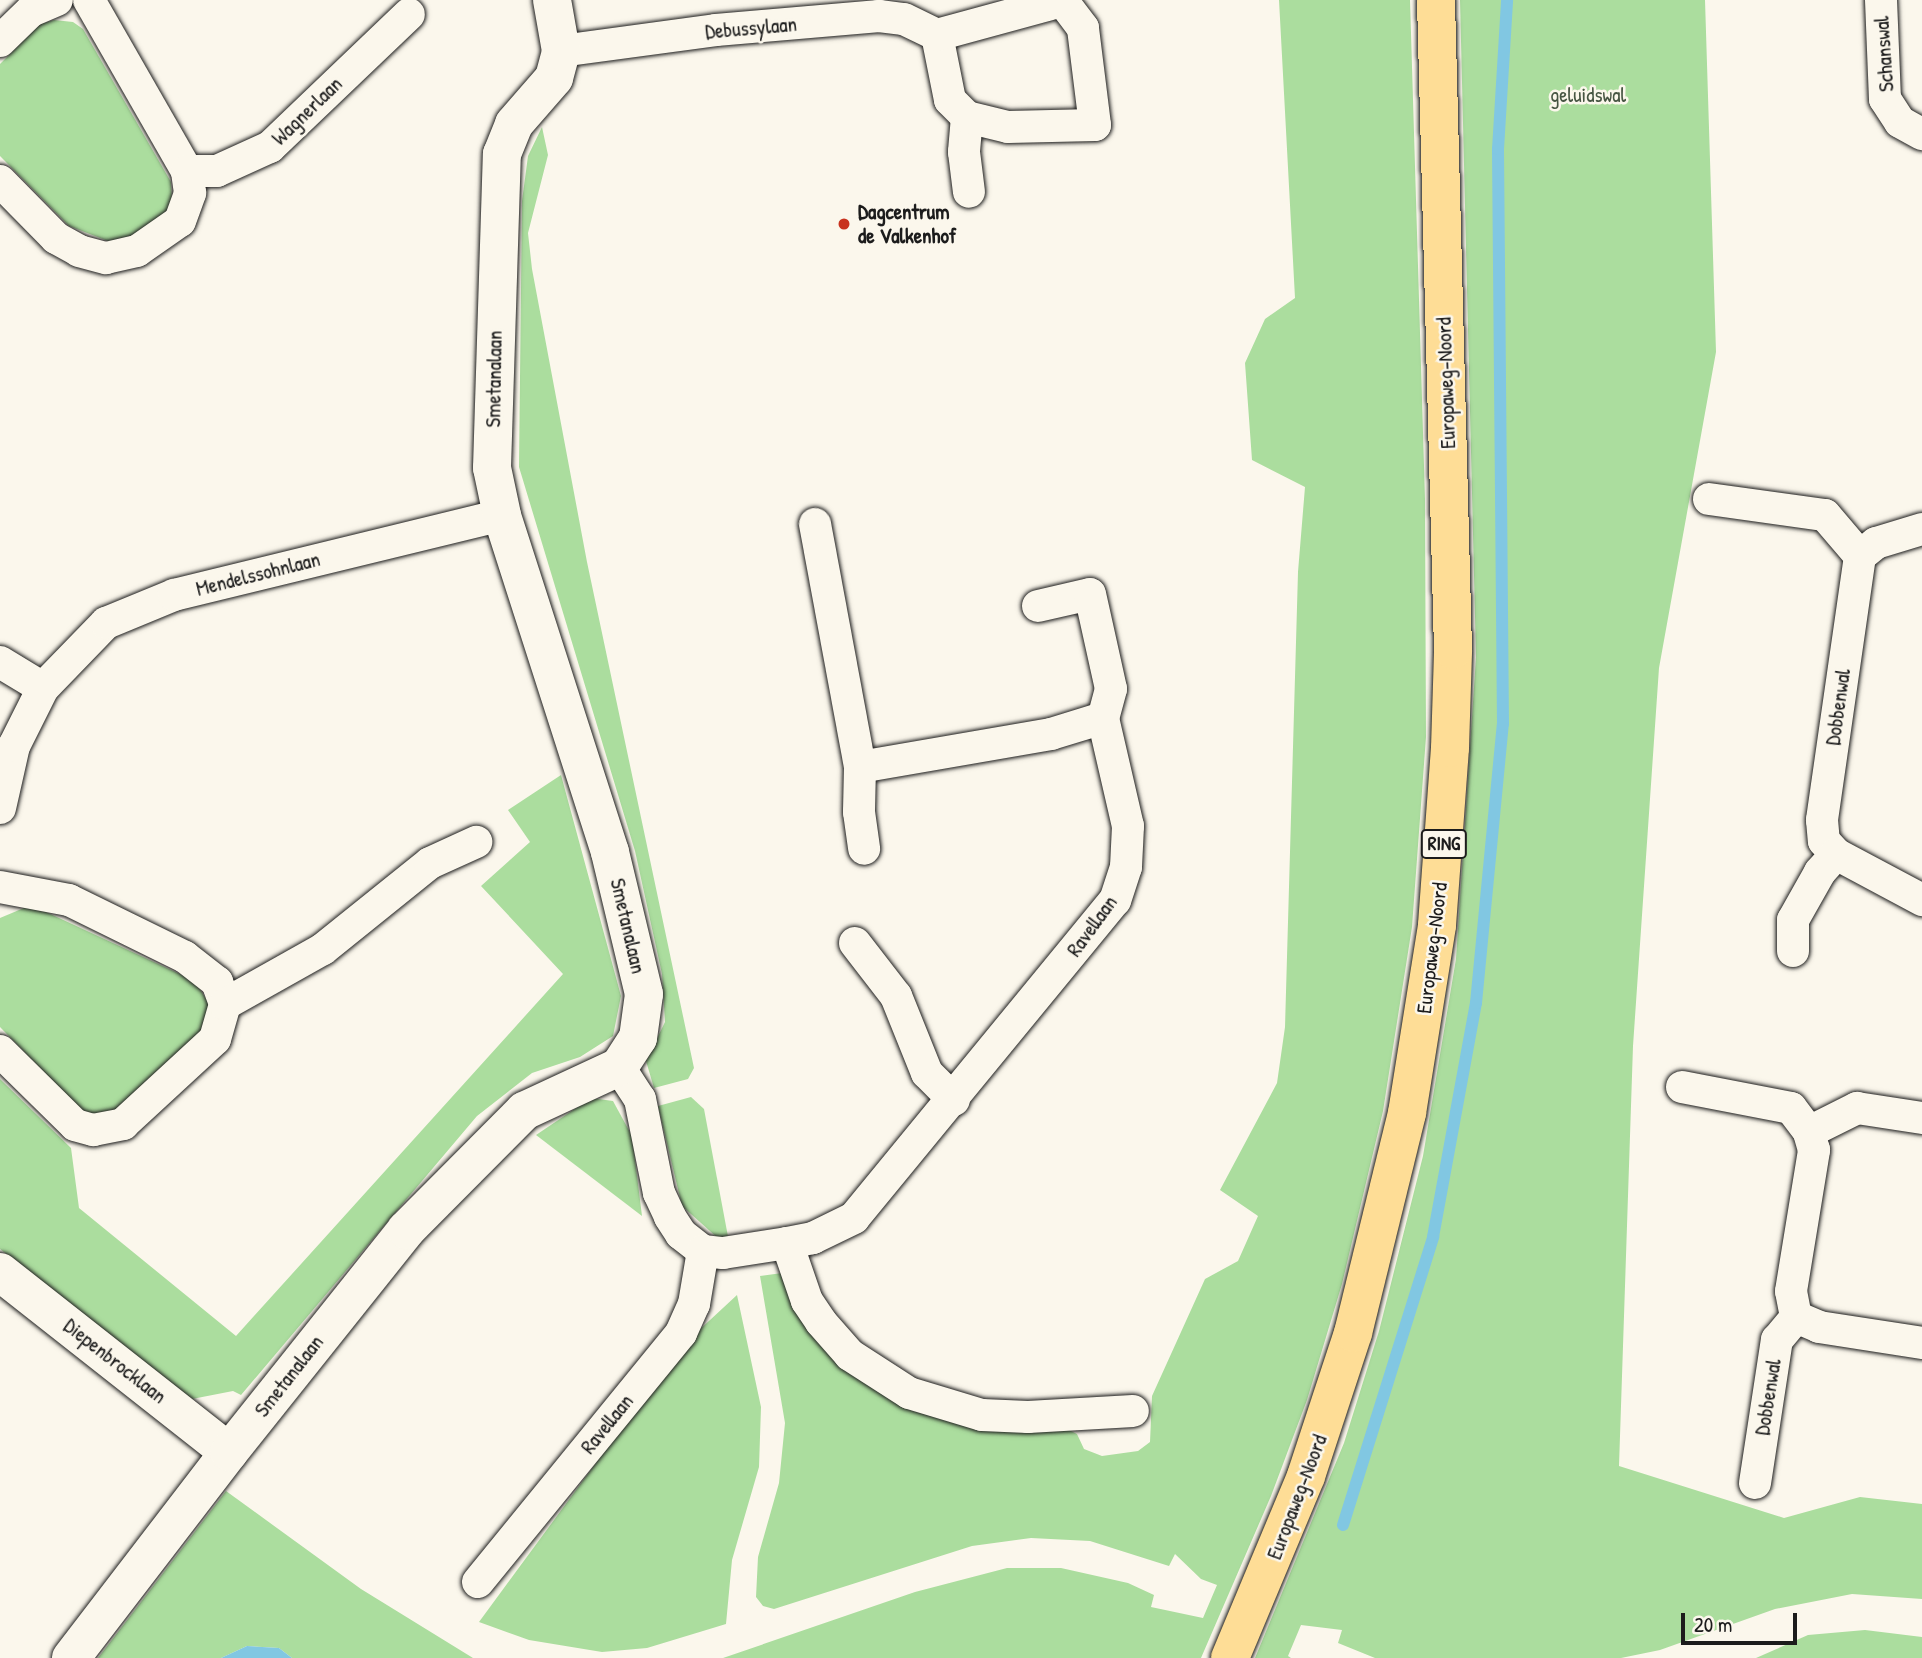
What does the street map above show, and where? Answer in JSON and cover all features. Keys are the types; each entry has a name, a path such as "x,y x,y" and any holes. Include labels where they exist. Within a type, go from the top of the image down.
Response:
{"main road":[{"name":"Europaweg-Noord","path":"1230,1657 1306,1476 1353,1333 1407,1113 1437,925 1453,650 1436,0"}],"street":[{"path":"0,41 31,11 57,0"},
{"path":"0,181 56,238 79,251 106,258 137,251 180,221 190,192 187,171 89,0"},
{"name":"Smetanalaan","path":"71,1658 229,1451 406,1230 503,1130 547,1097 619,1067 631,1055 638,1038 644,994 610,852 502,515 492,468 502,154 514,124 554,78 561,51 552,0"},
{"name":"Schanswal","path":"1881,0 1885,99 1900,122 1922,134"},
{"path":"1062,1 1083,28 1095,125 1008,127 967,117 950,100 937,35 1062,1"},
{"name":"Wagnerlaan","path":"187,171 227,168 270,147 409,14"},
{"name":"Debussylaan","path":"561,51 716,30 879,16 904,19 937,35"},
{"path":"967,117 964,152 969,192"},
{"path":"1709,499 1825,515 1860,556 1876,543 1922,529"},
{"name":"Mendelssohnlaan","path":"0,808 14,746 43,688 106,624 138,608 174,595 502,515"},
{"path":"815,524 860,767 859,812 864,849"},
{"name":"Dobbenwal","path":"1836,854 1824,841 1822,820 1860,556"},
{"name":"Ravellaan","path":"478,1582 681,1333 694,1304 703,1251 723,1253 814,1238 854,1218 954,1100 1115,900 1126,867 1128,826 1102,718 1111,689 1090,594 1038,606"},
{"path":"0,662 43,688"},
{"path":"860,767 1051,734 1102,718"},
{"path":"225,1004 323,949 430,863 476,842"},
{"path":"1793,951 1793,920 1820,872 1836,854 1922,900"},
{"path":"0,887 69,901 186,957 217,982 225,1004 215,1040 123,1124 107,1130 75,1125 0,1051"},
{"path":"855,943 896,996 927,1073 954,1100"},
{"path":"619,1067 640,1099 659,1193 681,1234 703,1251"},
{"path":"1682,1087 1791,1108 1809,1132 1814,1150 1791,1292 1796,1317 1819,1327 1922,1343"},
{"path":"1809,1132 1857,1108 1922,1118"},
{"path":"787,1243 807,1301 821,1322 850,1355 909,1393 982,1415 1028,1417 1133,1411"},
{"name":"Diepenbrocklaan","path":"0,1272 229,1451"},
{"name":"Dobbenwal","path":"1755,1483 1777,1340 1796,1317"}],"green space":[{"path":"1279,0 1410,0 1425,499 1426,737 1412,927 1383,1111 1342,1284 1307,1400 1271,1496 1201,1658 723,1658 915,1592 1007,1568 1061,1568 1128,1583 1154,1595 1151,1607 1203,1618 1217,1585 1201,1579 1175,1554 1169,1566 1090,1541 1031,1538 972,1546 774,1609 763,1606 756,1597 758,1557 779,1483 785,1423 760,1276 782,1273 888,1398 913,1411 975,1427 1067,1429 1077,1434 1084,1449 1102,1456 1138,1451 1150,1442 1152,1396 1205,1279 1238,1261 1258,1216 1220,1190 1277,1083 1285,1027 1298,572 1305,487 1252,460 1245,363 1265,319 1295,298"},
{"name":"geluidswal","path":"1460,0 1705,0 1716,352 1659,668 1633,1046 1619,1466 1784,1518 1860,1497 1922,1504 1922,1599 1852,1594 1775,1609 1660,1650 1621,1658 1375,1658 1338,1643 1342,1630 1301,1625 1288,1656 1291,1658 1255,1658 1344,1443 1379,1331 1423,1156 1456,959 1476,657"},
{"path":"54,20 73,22 83,29 171,182 172,202 164,218 130,239 108,241 69,226 0,156 0,64 40,24"},
{"path":"542,127 548,155 528,233 532,269 587,562 694,1068 688,1079 654,1088 646,1061 665,1022 662,974 635,851 519,467 522,201 528,156"},
{"path":"561,775 621,996 613,1036 580,1057 532,1073 477,1116 241,1395 233,1391 192,1399 0,1249 0,1079 71,1148 79,1208 236,1336 563,974 481,886 530,842 508,810"},
{"path":"31,905 195,981 209,1004 207,1026 113,1115 97,1119 82,1111 0,1027 0,918"},
{"path":"691,1097 704,1109 729,1242 720,1240 682,1206 658,1106"},
{"path":"591,1098 613,1101 632,1136 642,1216 536,1135"},
{"path":"737,1295 761,1407 759,1467 732,1560 726,1624 647,1648 602,1652 529,1640 479,1622 682,1346"},
{"path":"226,1491 361,1589 473,1658 292,1658 279,1648 247,1646 221,1658 98,1658"},
{"path":"1865,1630 1922,1637 1922,1658 1756,1658 1808,1635"}],"water":[{"path":"247,1646 279,1648 292,1658 221,1658"}],"waterway":[{"path":"1343,1525 1433,1237 1476,1003 1503,724 1498,149 1507,0"}],"place":[{"name":"Dagcentrum de Valkenhof","path":"844,224"}]}
